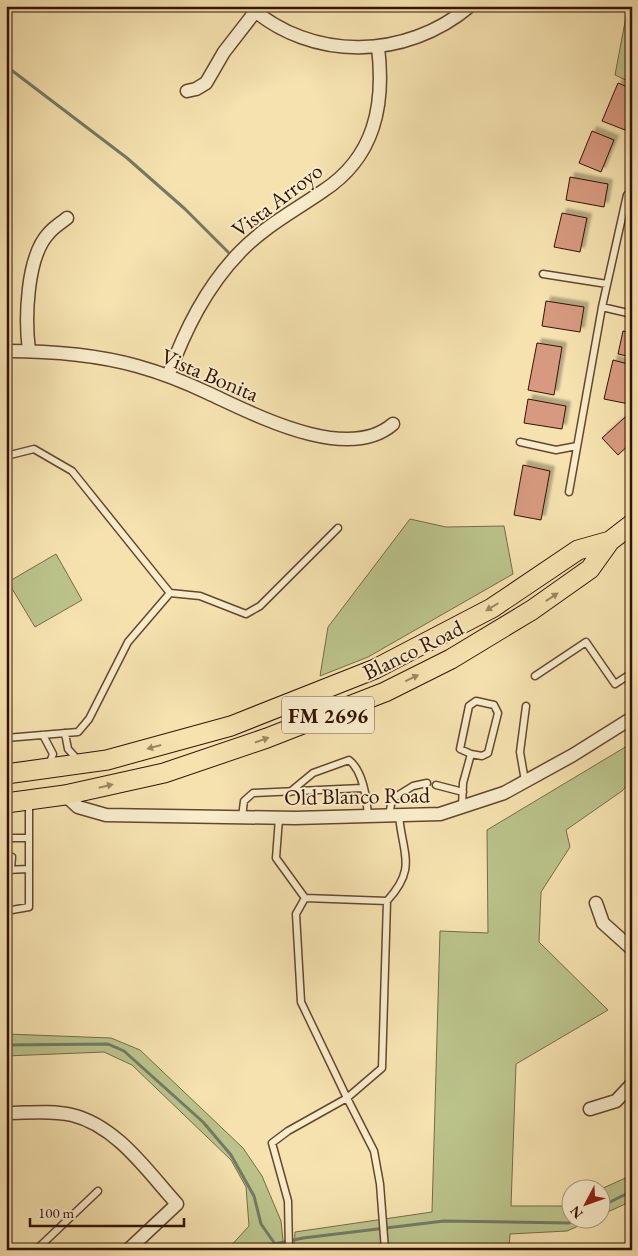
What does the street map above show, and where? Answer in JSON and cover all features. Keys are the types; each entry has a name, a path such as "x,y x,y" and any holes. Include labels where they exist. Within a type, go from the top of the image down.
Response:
{"main road":[{"name":"Blanco Road","path":"6,803 65,795 188,765 309,722 385,692 451,659 532,610 590,569 610,541 632,524"},
{"name":"Blanco Road","path":"6,774 107,760 232,726 375,669 492,608 578,550 610,541"},
{"path":"65,795 70,782 76,777 91,772 107,760"}],"street":[{"path":"188,90 196,89 206,83 252,9 284,30 318,43 348,47 378,47 398,44 426,35 447,23 470,6"},
{"name":"Vista Arroyo","path":"168,376 189,324 220,274 256,236 334,183 361,153 373,129 380,104 381,82 378,47"},
{"path":"29,351 27,309 33,269 48,234 67,218"},
{"name":"Vista Bonita","path":"6,351 44,350 106,358 168,376 274,424 296,431 341,438 367,438 384,432 393,424"},
{"name":"Old Blanco Road","path":"65,795 78,807 106,815 279,818 440,814 504,793 573,755 632,718"},
{"path":"596,903 603,923 632,950"},
{"path":"590,1109 616,1101 632,1084"},
{"path":"6,1113 72,1115 100,1126 120,1142 177,1204 128,1250"}],"lane":[{"path":"569,492 602,307 627,195 632,192"},
{"path":"543,274 607,284"},
{"path":"602,307 632,314"},
{"path":"520,442 556,450 577,446"},
{"path":"6,456 34,449 72,471 170,593 200,596 246,614 260,606 338,528"},
{"path":"6,738 78,732 89,719 128,642 170,593"},
{"path":"534,676 586,642 615,684 632,673"},
{"path":"476,701 494,705 498,713 488,753 482,756 471,754 460,748 469,706 476,701"},
{"path":"526,706 520,752 526,781"},
{"path":"66,733 68,749 80,763"},
{"path":"43,735 53,754 48,768"},
{"path":"462,808 463,792 471,754"},
{"path":"290,792 313,773 349,760 356,766 368,817"},
{"path":"289,1250 288,1201 272,1143 288,1131 348,1098 382,1068 387,901 401,885 406,873 392,799 414,786 427,783"},
{"path":"436,785 463,792"},
{"path":"242,818 244,801 254,793 362,788"},
{"path":"6,911 29,907 30,800"},
{"path":"279,818 276,858 305,898"},
{"path":"12,846 9,838 29,838"},
{"path":"12,857 9,870 28,869"},
{"path":"305,898 387,901"},
{"path":"305,898 296,914 301,1002 374,1151 380,1184 385,1248"},
{"path":"36,1250 98,1192"}],"green space":[{"path":"628,6 632,6 632,83 615,75"},
{"path":"410,519 446,527 504,526 513,574 368,657 320,676 328,627"},
{"path":"56,554 82,600 35,627 8,582"},
{"path":"632,743 632,780 622,791 566,830 570,847 541,892 539,942 608,1010 516,1064 511,1206 560,1206 560,1228 574,1228 567,1231 510,1234 509,1250 431,1250 431,1246 376,1250 294,1250 295,1232 432,1212 440,931 488,933 487,830"},
{"path":"6,1034 111,1038 140,1050 243,1148 262,1176 281,1221 284,1250 227,1250 249,1226 246,1187 231,1160 132,1065 104,1052 6,1056"},
{"path":"632,1175 632,1201 610,1211 610,1185"}],"building":[{"path":"618,83 632,89 632,114 625,130 602,121"},
{"path":"592,131 614,140 601,172 579,163"},
{"path":"570,177 608,184 604,207 566,200"},
{"path":"562,213 587,218 580,252 554,247"},
{"path":"546,301 584,307 580,332 542,326"},
{"path":"623,331 632,333 632,357 618,354"},
{"path":"537,343 562,347 554,395 528,390"},
{"path":"613,360 632,365 629,404 604,399"},
{"path":"528,399 566,406 562,429 524,423"},
{"path":"632,411 632,442 618,455 602,438"},
{"path":"523,465 550,471 541,520 514,515"}],"waterway":[{"path":"6,66 127,158 185,209 228,252"},
{"path":"6,1045 108,1044 124,1051 203,1122 231,1155 254,1196 261,1224 275,1244"},
{"path":"610,1202 632,1191"},
{"path":"258,1250 260,1247 303,1238 444,1221 560,1223"}]}
